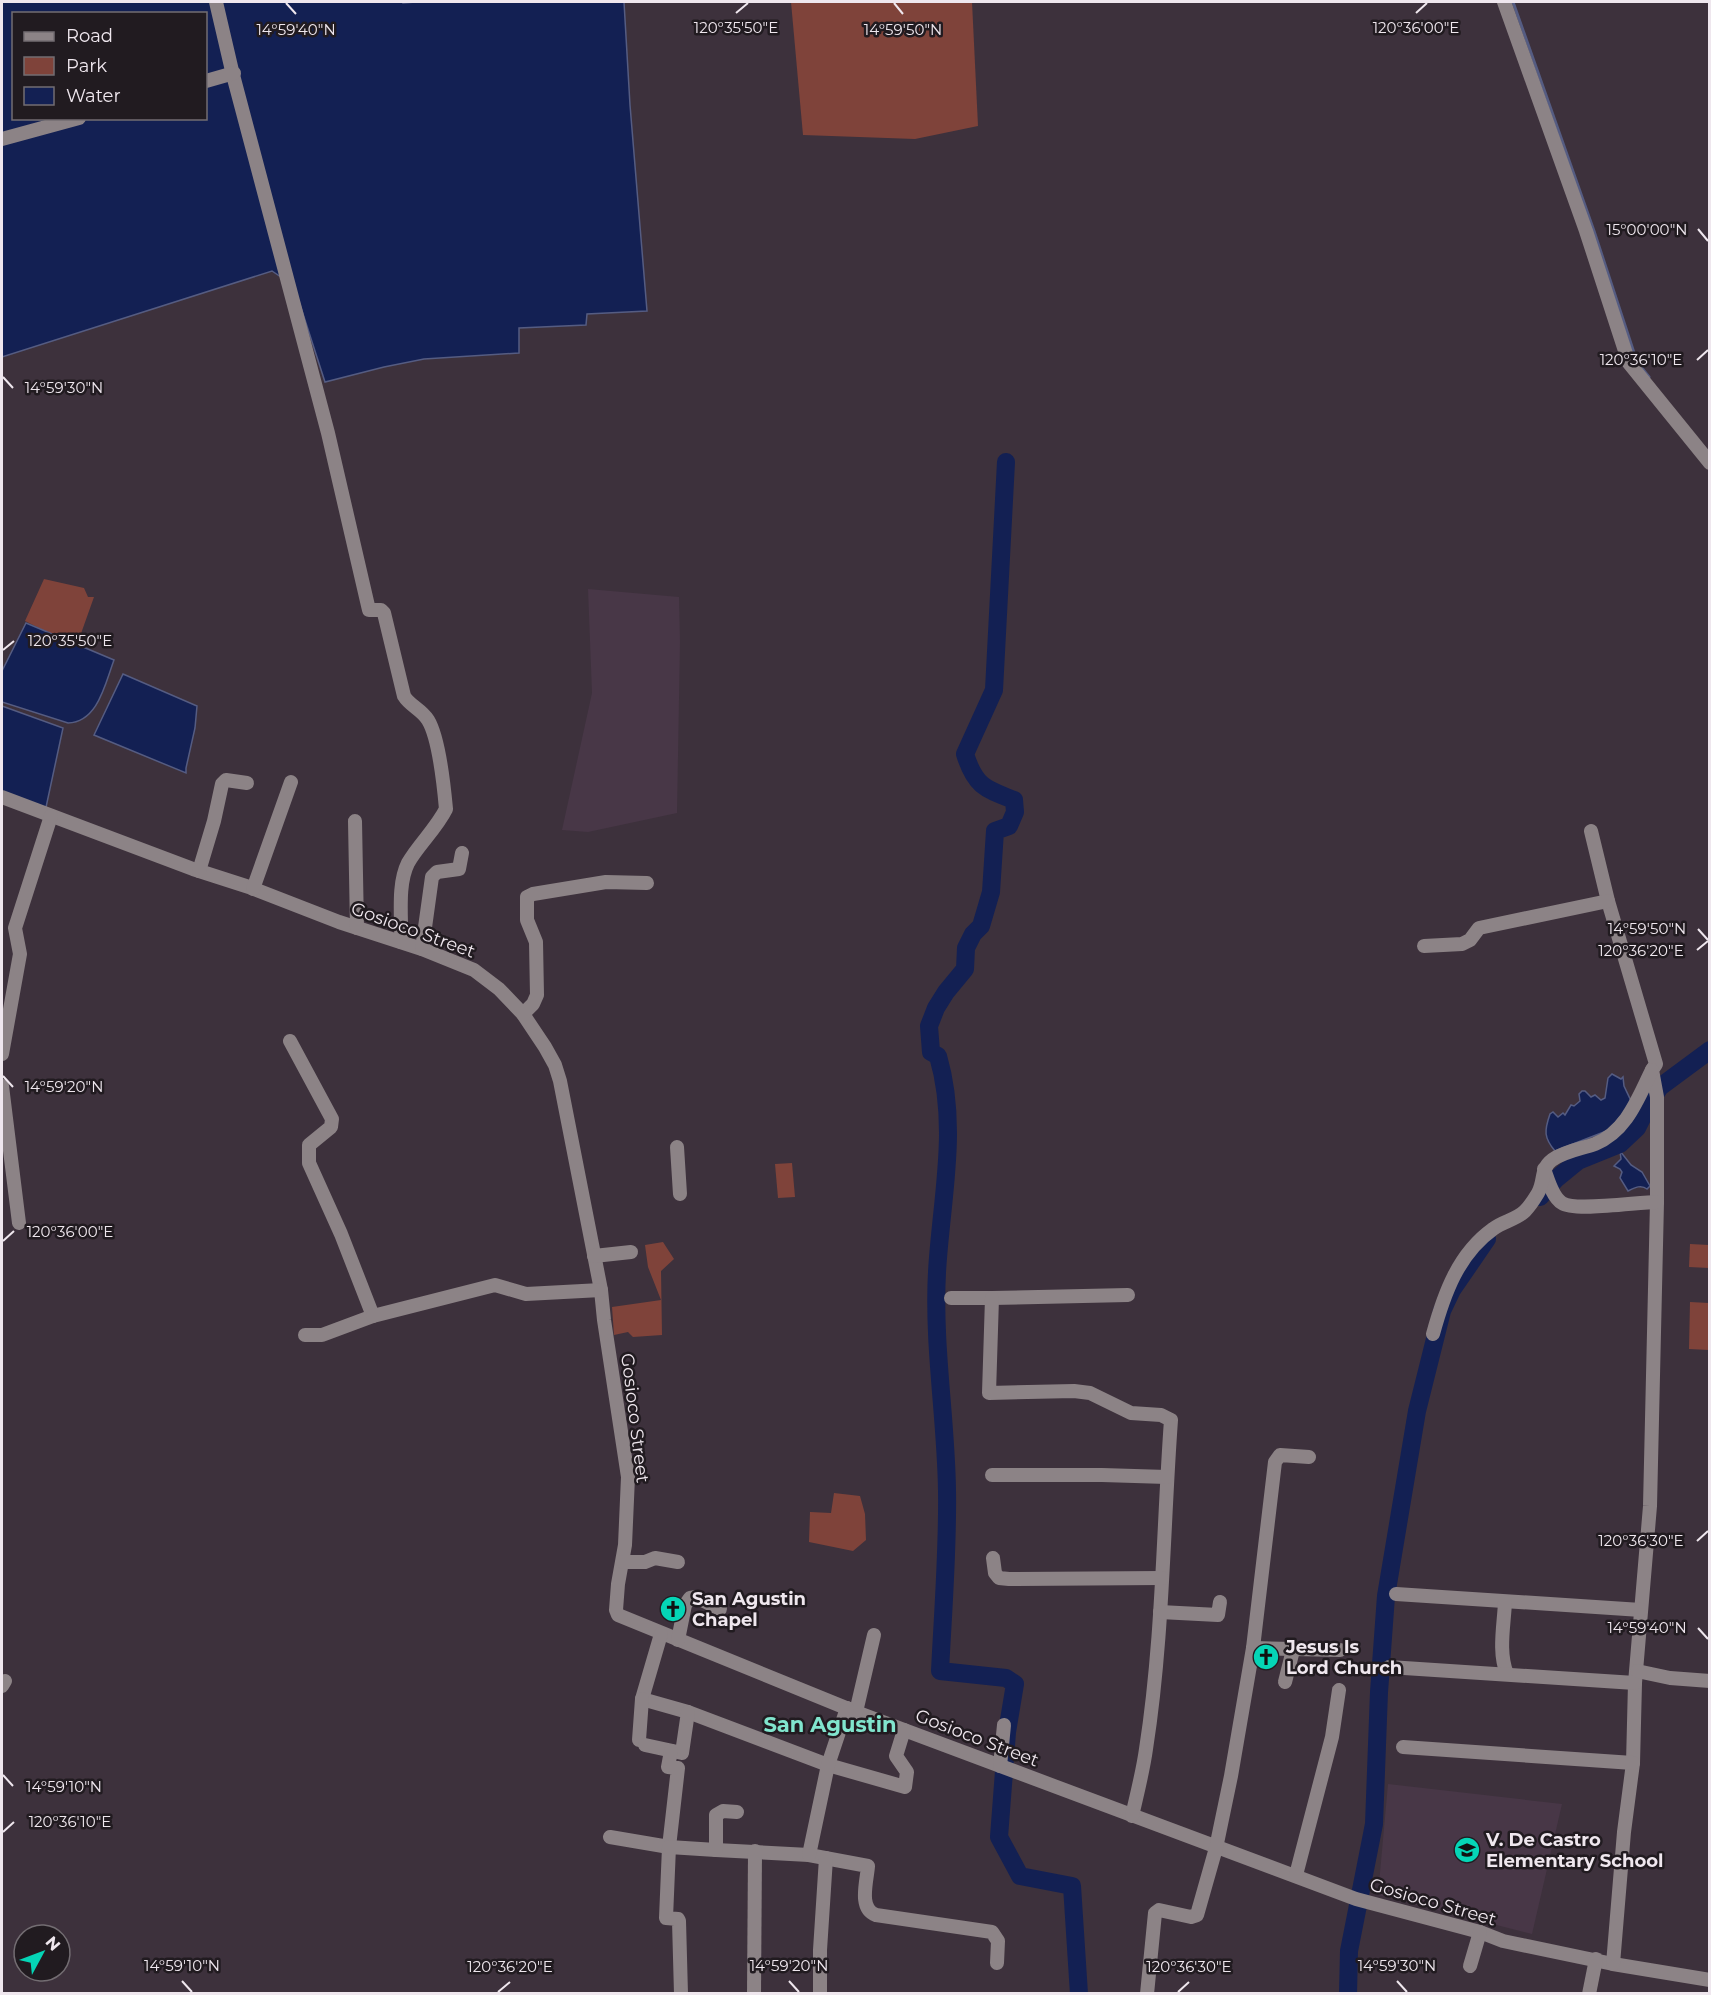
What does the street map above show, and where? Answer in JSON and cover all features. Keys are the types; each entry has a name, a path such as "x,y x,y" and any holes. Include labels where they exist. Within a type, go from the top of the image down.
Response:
{"street":[{"path":"216,2 333,453 369,610 381,610 384,613 404,696 428,719 434,735 446,809 412,857 404,874 401,942"},
{"path":"1504,2 1586,231 1629,363 1710,463"},
{"path":"207,81 234,72"},
{"path":"2,139 72,120"},
{"path":"199,871 222,784 226,780 247,783"},
{"path":"253,889 291,782"},
{"name":"Gosioco Street","path":"2,797 199,871 459,963 483,976 523,1014 555,1065 560,1081 601,1290 628,1477 625,1545 616,1610 618,1615 852,1710 1356,1899 1480,1932 1503,1941 1613,1964 1710,1980"},
{"path":"2,1054 20,954 15,928 51,816"},
{"path":"355,821 357,928"},
{"path":"1433,1334 1447,1288 1474,1245 1495,1227 1518,1217 1525,1211 1539,1192 1544,1169 1552,1160 1596,1143 1619,1128 1628,1118 1653,1074 1656,1064 1608,901 1591,831"},
{"path":"422,949 433,876 437,872 459,869 462,853"},
{"path":"523,1014 533,1004 537,995 537,942 527,920 527,897 606,882 647,883"},
{"path":"1424,946 1462,944 1470,940 1479,928 1608,901"},
{"path":"290,1041 332,1119 331,1127 309,1145 309,1163 341,1234 373,1316"},
{"path":"1613,1964 1632,1763 1636,1677 1650,1506 1657,1202 1657,1097 1653,1074"},
{"path":"2,1086 19,1223"},
{"path":"677,1147 680,1194"},
{"path":"1544,1169 1562,1204 1583,1207 1657,1202"},
{"path":"594,1256 631,1252"},
{"path":"305,1335 322,1335 373,1316 495,1285 526,1294 601,1290"},
{"path":"951,1298 1128,1295"},
{"path":"992,1298 988,1393 1074,1391 1090,1393 1131,1413 1161,1415 1171,1420 1160,1612 1146,1750 1132,1816"},
{"path":"1147,1994 1155,1913 1159,1910 1191,1917 1197,1915 1216,1848 1253,1648 1275,1462 1280,1455 1309,1457"},
{"path":"992,1475 1167,1477"},
{"path":"623,1562 645,1562 656,1558 678,1562"},
{"path":"993,1558 995,1573 999,1578 1162,1578"},
{"path":"1396,1594 1641,1610"},
{"path":"678,1640 685,1605 690,1598 696,1597 720,1609"},
{"path":"1160,1612 1218,1615 1220,1602"},
{"path":"1505,1602 1502,1651 1503,1665 1507,1674"},
{"path":"661,1634 642,1699 642,1742 682,1753 688,1712"},
{"path":"809,1855 828,1765 852,1710 874,1635"},
{"path":"1253,1648 1341,1650"},
{"path":"1285,1682 1293,1650"},
{"path":"1389,1667 1507,1674 1710,1681"},
{"path":"1296,1875 1332,1737 1339,1690"},
{"path":"642,1699 688,1712 828,1765 905,1787 907,1772 896,1756 904,1730"},
{"path":"1003,1768 1004,1725"},
{"path":"1403,1747 1632,1763"},
{"path":"671,1751 668,1767 678,1768 669,1847 666,1918 679,1921 681,1994"},
{"path":"716,1850 716,1815 723,1811 737,1812"},
{"path":"610,1837 669,1847 809,1855 868,1866 865,1901 866,1908 872,1914 992,1932 998,1941 997,1963"},
{"path":"754,1994 755,1851"},
{"path":"820,1994 820,1950 826,1858"},
{"path":"1470,1966 1480,1932"},
{"path":"1589,1994 1596,1959"}],"shaded area":[{"path":"588,589 679,597 680,642 677,813 588,832 562,830 592,693"},
{"name":"V. De Castro Elementary School","path":"1388,1784 1562,1804 1532,1934 1378,1895"}],"green space":[{"path":"791,2 972,2 978,126 915,139 803,135"},
{"path":"44,579 84,588 88,597 94,597 78,642 49,633 25,621"},
{"path":"792,1163 795,1197 778,1198 775,1164"},
{"path":"663,1242 674,1259 661,1271 662,1335 633,1337 628,1332 614,1335 612,1307 661,1300 648,1267 645,1245"},
{"path":"1690,1244 1709,1245 1709,1268 1689,1267"},
{"path":"1690,1302 1709,1303 1709,1350 1689,1349"},
{"path":"834,1493 860,1496 865,1514 866,1540 853,1551 809,1542 810,1512 831,1513"}],"water":[{"path":"2,2 213,2 231,71 207,78 207,12 12,12 12,120 59,120 2,136"},
{"path":"220,2 624,2 647,311 587,314 586,325 519,328 519,353 424,359 325,382 294,286 272,271 2,357 2,140 76,120 207,120 207,83 236,74"},
{"path":"26,623 114,660 99,700 87,716 68,723 2,702 2,671"},
{"path":"123,674 197,706 186,773 94,735"},
{"path":"2,706 63,728 45,812 2,795"},
{"path":"1612,1074 1621,1079 1623,1077 1624,1086 1632,1103 1609,1130 1555,1151 1546,1134 1550,1114 1553,1112 1558,1117 1563,1113 1565,1115 1571,1105 1574,1106 1580,1101 1579,1094 1582,1091 1591,1097 1595,1095 1601,1100 1605,1098 1608,1078"},
{"path":"1620,1151 1631,1165 1642,1172 1650,1186 1647,1189 1640,1187 1628,1191 1620,1178 1622,1172 1614,1166 1621,1159"}],"waterway":[{"path":"1513,2 1594,231 1637,362 1649,377"},
{"path":"1006,462 994,690 965,754 977,780 988,789 1014,800 1015,812 1009,826 995,831 991,892 981,926 973,934 966,948 965,969 946,992 929,1026 931,1052 938,1056 944,1083 948,1137 936,1299 947,1490 940,1671 1006,1678 1015,1684 1007,1732 999,1837 1020,1876 1072,1886 1079,1994"},
{"path":"1540,1197 1556,1179 1578,1161 1620,1144 1637,1128 1660,1087 1710,1050"},
{"path":"1348,1994 1349,1951 1374,1824 1379,1692 1386,1596 1417,1411 1442,1311 1452,1290 1487,1239"}],"place":[{"name":"San Agustin Chapel","path":"673,1609"},
{"name":"Jesus Is Lord Church","path":"1266,1657"},
{"name":"V. De Castro Elementary School","path":"1467,1850"}],"district":[{"name":"San Agustin","path":"830,1724"}]}
